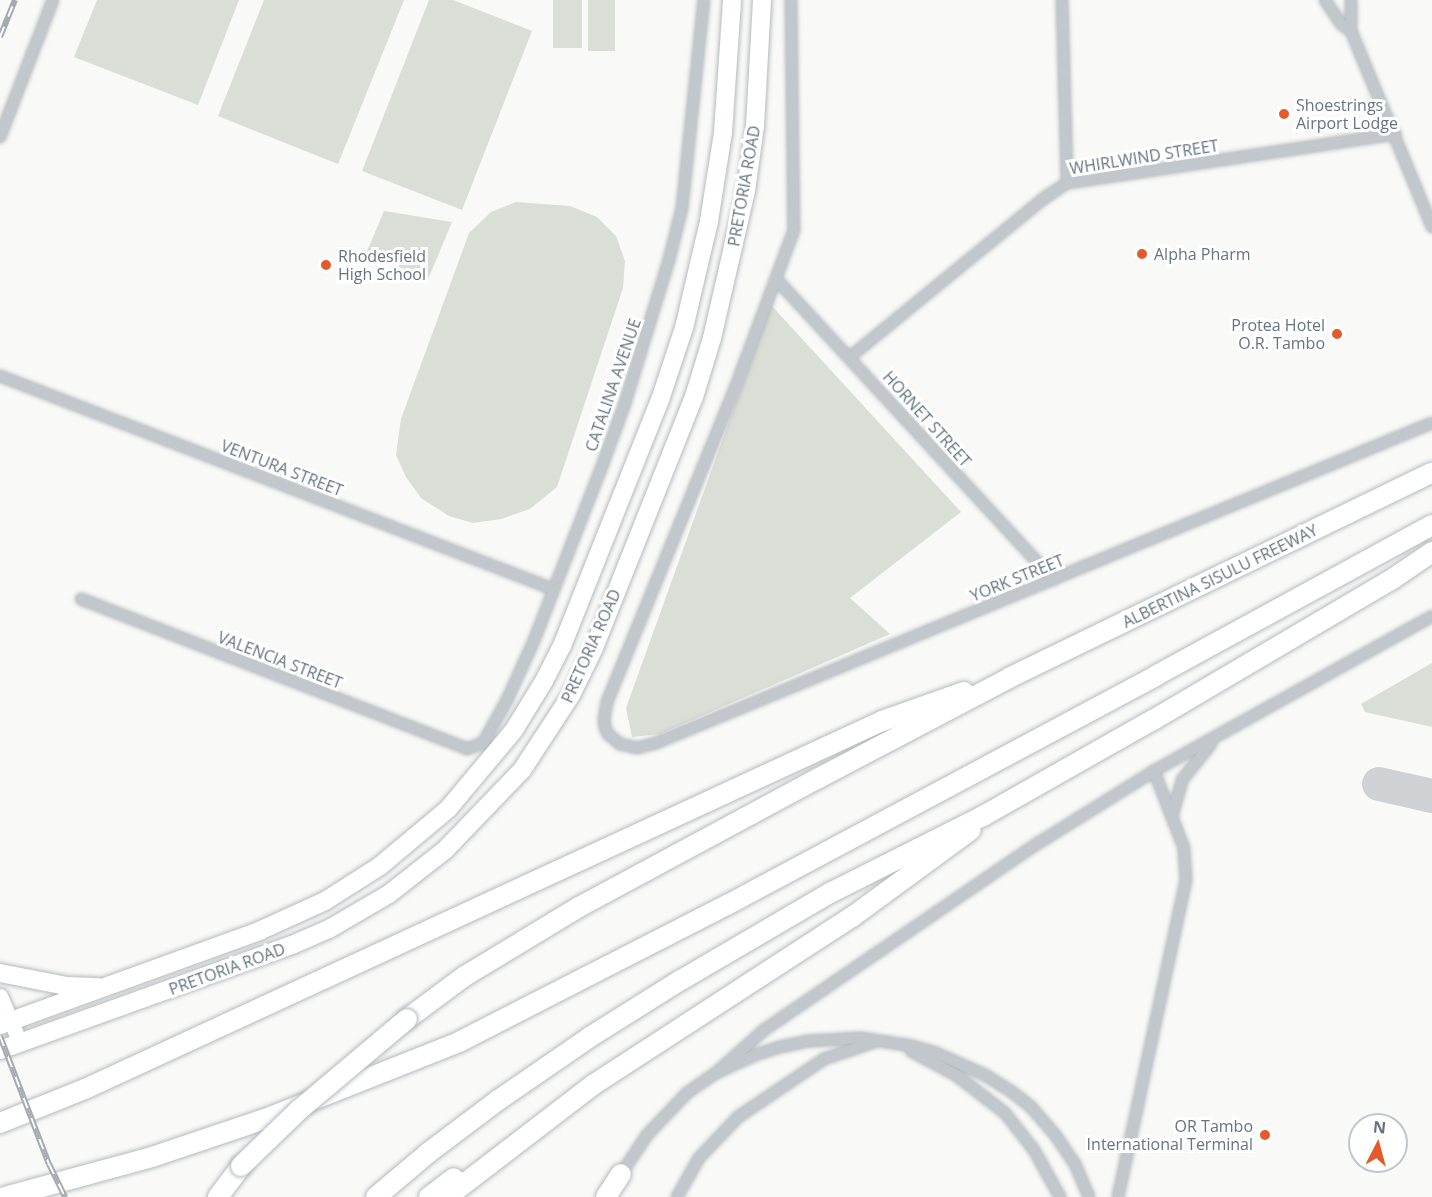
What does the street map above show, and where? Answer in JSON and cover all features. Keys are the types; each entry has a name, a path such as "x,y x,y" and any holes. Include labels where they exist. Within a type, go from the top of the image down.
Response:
{"highway":[{"name":"ALBERTINA SISULU FREEWAY","path":"1009,678 1432,473"},
{"path":"5,1197 152,1157 265,1119 459,1042 727,905 1167,670 1432,525"},
{"path":"376,1197 428,1153 497,1101 590,1037 830,893 982,816 1380,586 1432,552"},
{"path":"218,1197 241,1166 299,1110 407,1019 465,976 579,906 1009,678"},
{"path":"0,1123 85,1089 882,721 1009,678"},
{"path":"450,1196 592,1085 852,917 958,842 982,816"},
{"path":"429,1197 542,1111 592,1085"},
{"path":"606,1197 621,1174"},
{"path":"615,1197 621,1174"}],"main road":[{"name":"PRETORIA ROAD","path":"6,1023 111,986 325,902 380,866 448,809 490,760 526,710 562,645 599,558 660,400 684,328 709,220 723,133 729,82 732,0"},
{"name":"PRETORIA ROAD","path":"0,1050 292,945 339,924 389,894 445,850 522,770 571,695 594,648 694,397 712,338 747,180 755,126 762,0"},
{"path":"0,974 66,986 111,986"},
{"path":"0,996 6,1023 20,1043"}],"street":[{"path":"0,137 53,0"},
{"name":"CATALINA AVENUE","path":"467,749 483,743 507,700 625,403 677,234 704,0"},
{"path":"777,280 791,242 796,219 790,0"},
{"path":"1062,0 1067,183"},
{"path":"1325,0 1341,24 1351,31"},
{"path":"1351,0 1351,31 1432,227"},
{"name":"WHIRLWIND STREET","path":"850,357 1043,198 1067,183 1395,134"},
{"name":"HORNET STREET","path":"777,280 1054,580"},
{"name":"YORK STREET","path":"777,280 607,702 604,719 608,734 613,740 637,748 656,743 1432,423"},
{"name":"VENTURA STREET","path":"0,376 553,589"},
{"name":"VALENCIA STREET","path":"81,599 467,749"},
{"path":"621,1174 646,1135 687,1094 716,1073 764,1030 1040,842 1154,771 1432,616"},
{"path":"1172,816 1182,780 1215,739"},
{"path":"1118,1197 1184,891 1186,860 1154,771"},
{"path":"716,1073 754,1054 809,1041 838,1038 888,1041 936,1053 994,1080 1031,1107 1066,1150 1089,1197"},
{"path":"677,1197 705,1151 726,1127 751,1106 824,1059 852,1048 888,1041 956,1075 1005,1113 1034,1150 1060,1197"}],"shaded area":[{"path":"97,0 239,0 198,105 74,57"},
{"path":"264,0 404,0 338,164 218,116"},
{"path":"429,0 453,0 532,31 462,210 362,171"},
{"path":"553,0 582,0 582,48 553,48"},
{"path":"588,0 615,0 615,51 588,51"},
{"path":"516,202 570,206 597,217 616,236 625,261 623,288 557,487 530,509 501,519 473,523 449,516 421,498 406,477 396,455 401,419 469,233 491,212"},
{"path":"384,211 452,222 429,277 365,256"},
{"path":"771,305 961,512 850,598 890,634 660,734 632,737 626,708"},
{"path":"1432,663 1432,727 1365,712 1361,704"}],"taxiway":[{"path":"1379,784 1432,796"}],"railway":[{"path":"0,37 15,0"},
{"path":"0,1036 49,1164 65,1197"}],"place":[{"name":"Shoestrings Airport Lodge","path":"1284,114"},
{"name":"Alpha Pharm","path":"1142,254"},
{"name":"Rhodesfield High School","path":"326,265"},
{"name":"Protea Hotel O.R. Tambo","path":"1337,334"},
{"name":"OR Tambo International Terminal","path":"1265,1135"}]}
